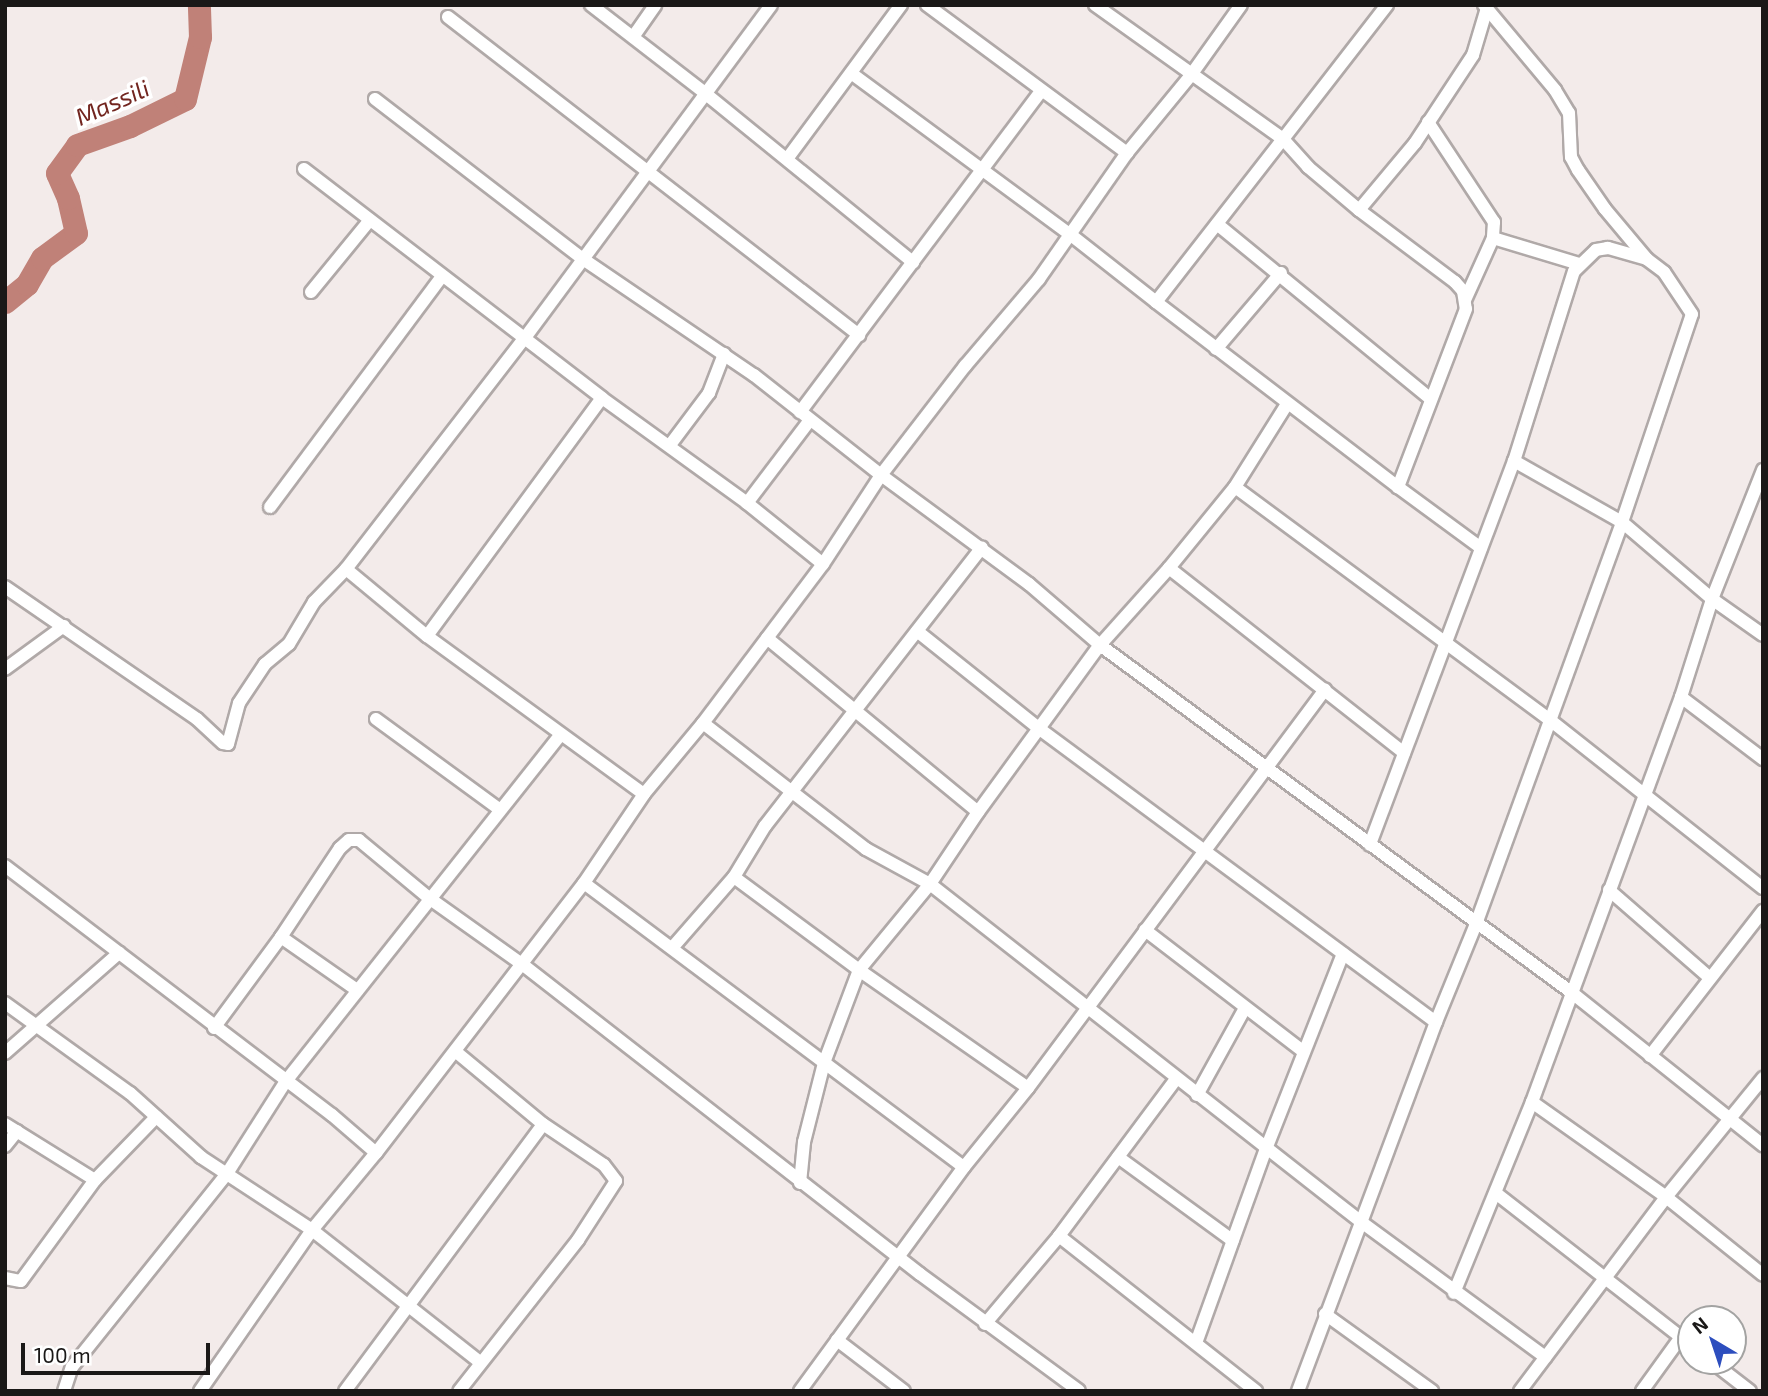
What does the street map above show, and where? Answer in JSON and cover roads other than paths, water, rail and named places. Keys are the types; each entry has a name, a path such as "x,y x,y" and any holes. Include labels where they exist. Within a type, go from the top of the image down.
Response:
{"street":[{"path":"591,5 706,94 913,262"},
{"path":"632,37 655,5"},
{"path":"5,587 198,719 226,745 231,741 239,703 265,664 289,644 314,603 346,569 524,339 771,5"},
{"path":"787,159 901,5"},
{"path":"927,5 1127,153"},
{"path":"201,1391 312,1230 376,1153 584,883 644,794 703,723 823,564 881,475 1071,235 1127,153 1191,75 1241,5"},
{"path":"1156,302 1387,5"},
{"path":"1359,211 1429,122 1473,55 1486,7"},
{"path":"1298,1391 1360,1221 1476,924 1622,522 1692,314 1664,272 1647,259 1605,209 1578,170 1571,157 1569,113 1555,90 1486,7"},
{"path":"1104,8 1191,75 1283,139 1308,167 1359,211 1455,282 1465,300 1466,309 1398,487"},
{"path":"449,18 859,335"},
{"path":"851,73 1071,235 1287,404 1481,548"},
{"path":"747,502 859,335 984,171 1041,91"},
{"path":"374,99 583,259 724,354 881,475 982,547 1100,645 1571,992 1728,1121 1763,1145"},
{"path":"1429,122 1494,222 1493,238 1465,300"},
{"path":"304,169 602,398 747,502 823,564"},
{"path":"311,292 370,220"},
{"path":"1217,224 1431,399"},
{"path":"1493,238 1579,264"},
{"path":"1370,845 1514,461 1574,271 1595,250 1608,248 1647,259"},
{"path":"1216,349 1280,273"},
{"path":"270,507 442,276"},
{"path":"670,445 709,393 724,354"},
{"path":"426,636 602,398"},
{"path":"800,1183 804,1142 824,1063 859,970 930,884 978,812 1041,730 1100,645 1169,568 1235,487 1287,404"},
{"path":"1514,461 1622,522 1712,599 1763,635"},
{"path":"1454,1293 1497,1194 1532,1102 1681,697 1712,599 1763,470"},
{"path":"1235,487 1550,720 1763,888"},
{"path":"672,948 734,877 755,840 982,547"},
{"path":"1169,568 1404,752"},
{"path":"346,569 426,636 644,794"},
{"path":"5,669 64,626"},
{"path":"917,631 1041,730 1436,1022"},
{"path":"766,639 978,812"},
{"path":"800,1391 964,1167 1028,1088 1325,690"},
{"path":"1681,697 1763,759"},
{"path":"376,719 499,809"},
{"path":"703,723 866,849 930,884 1266,1149 1454,1293 1545,1357"},
{"path":"64,1391 72,1367 228,1172 286,1081 560,735"},
{"path":"215,1028 281,937 340,848 349,840 359,840 429,898 522,964 1063,1386 1079,1391"},
{"path":"5,866 376,1153"},
{"path":"734,877 859,970 1028,1088"},
{"path":"584,883 964,1167"},
{"path":"1609,890 1710,978"},
{"path":"1650,1056 1763,911"},
{"path":"1145,930 1304,1052"},
{"path":"281,937 357,990"},
{"path":"5,1054 119,953"},
{"path":"1196,1343 1266,1149 1343,954"},
{"path":"5,1003 130,1093 201,1157 228,1172 312,1230 480,1362"},
{"path":"1197,1095 1245,1007"},
{"path":"455,1051 543,1124 604,1165 616,1181 578,1240 459,1391"},
{"path":"985,1324 1059,1236 1176,1079"},
{"path":"1520,1391 1666,1197 1763,1079"},
{"path":"1532,1102 1666,1197 1763,1275"},
{"path":"5,1278 21,1281 95,1180 156,1117"},
{"path":"5,1124 95,1180"},
{"path":"345,1391 411,1306 543,1124"},
{"path":"5,1146 17,1131"},
{"path":"1118,1157 1233,1241"},
{"path":"1497,1194 1677,1334"},
{"path":"1059,1236 1256,1391"},
{"path":"1325,1314 1432,1391"},
{"path":"838,1340 904,1391"},
{"path":"1642,1391 1677,1351"},
{"path":"1729,1375 1750,1391"}],"waterway":[{"name":"Massili","path":"5,302 27,284 42,258 76,233 68,198 57,173 77,145 130,126 185,99 200,37 199,5"}]}
